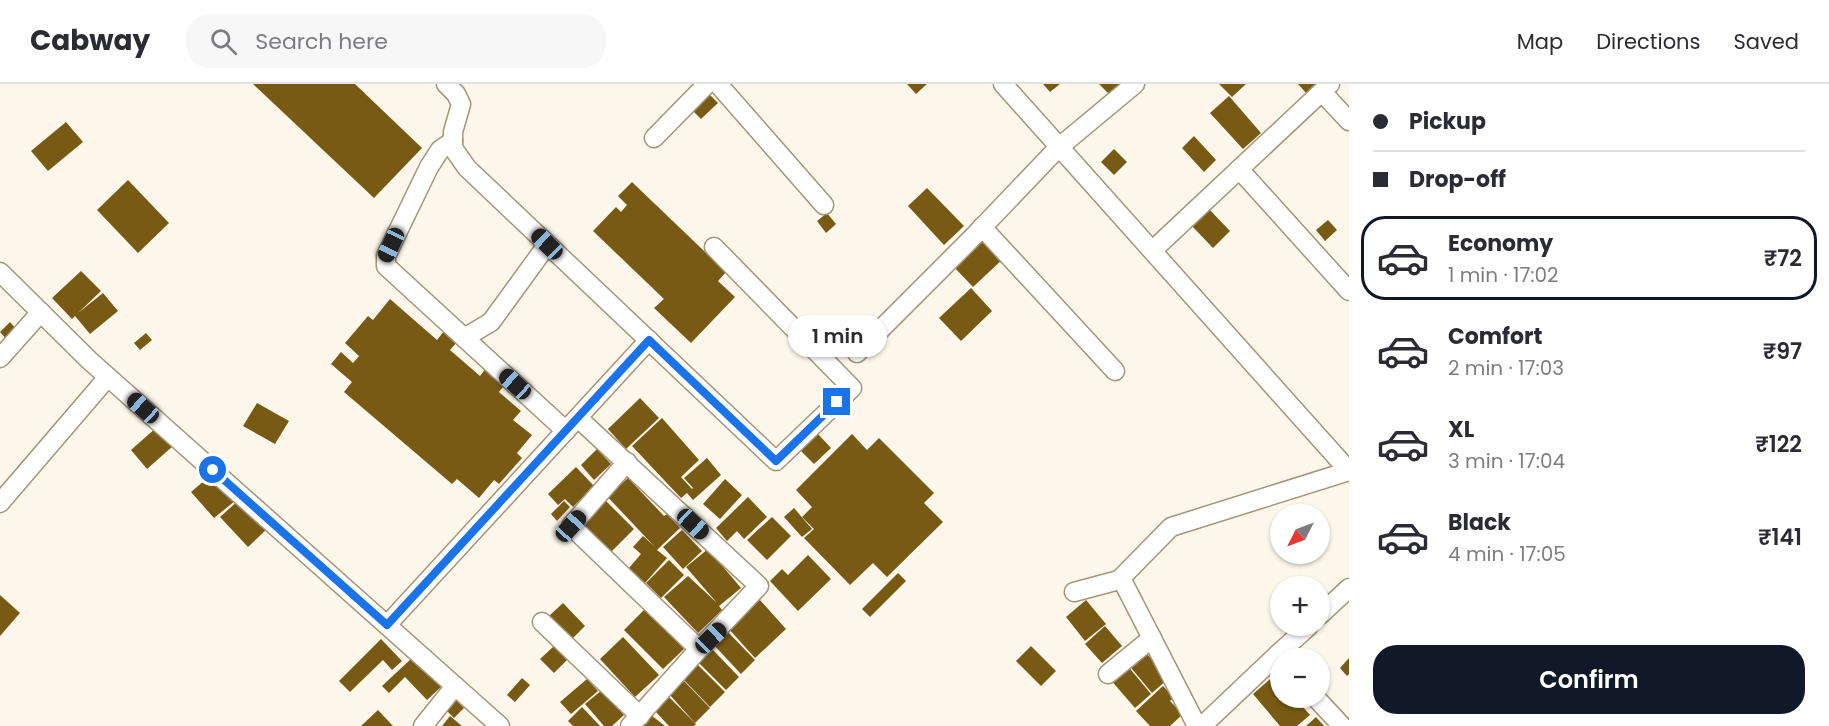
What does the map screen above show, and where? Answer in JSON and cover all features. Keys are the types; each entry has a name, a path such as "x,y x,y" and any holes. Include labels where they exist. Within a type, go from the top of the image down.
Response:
{"street":[{"path":"446,84 456,94 461,104 453,132 453,148 467,168 776,461 852,388 714,247"},
{"path":"654,138 707,84"},
{"path":"717,84 824,205"},
{"path":"1003,84 1349,471 1171,527 1119,580 1074,592"},
{"path":"856,354 1058,148 1135,84"},
{"path":"1153,250 1326,88 1349,121"},
{"path":"453,141 440,150 429,167 386,256 386,266 464,338 572,424 627,462 759,586 635,721 542,622"},
{"path":"1239,169 1349,291"},
{"path":"982,227 1115,371"},
{"path":"464,338 491,322 547,244"},
{"path":"0,272 108,377 500,726"},
{"path":"0,358 41,312"},
{"path":"387,625 649,340"},
{"path":"0,503 108,377"},
{"path":"627,462 571,526 699,649"},
{"path":"1121,578 1197,726"},
{"path":"1330,606 1349,588"},
{"path":"1288,648 1299,636"},
{"path":"1108,674 1152,638"},
{"path":"1202,726 1270,665"},
{"path":"423,726 455,686"},
{"path":"1325,708 1342,726"}],"building":[{"path":"253,84 355,84 422,148 374,198"},
{"path":"907,84 927,84 916,94"},
{"path":"1043,84 1060,84 1050,92"},
{"path":"1099,84 1123,84 1113,98"},
{"path":"1219,84 1246,84 1232,97"},
{"path":"1298,84 1316,84 1306,93"},
{"path":"708,93 718,103 701,119 691,109"},
{"path":"1229,96 1261,133 1243,149 1210,113"},
{"path":"66,122 83,142 48,171 31,151"},
{"path":"1194,136 1216,160 1204,172 1182,148"},
{"path":"1114,149 1127,162 1114,175 1101,162"},
{"path":"128,180 169,223 138,253 97,210"},
{"path":"632,182 726,272 718,281 735,297 691,343 654,308 664,299 593,231 616,207 621,212 627,205 618,196"},
{"path":"927,188 964,226 944,245 908,206"},
{"path":"1208,208 1230,231 1213,248 1191,225"},
{"path":"827,213 836,224 826,233 817,221"},
{"path":"1328,220 1337,230 1325,241 1316,230"},
{"path":"983,236 1004,258 973,287 953,266"},
{"path":"81,271 101,291 78,313 103,293 118,311 90,334 75,316 72,319 52,298"},
{"path":"971,288 992,311 961,341 939,318"},
{"path":"390,299 437,340 445,330 458,341 450,350 480,376 487,367 506,383 499,392 521,411 513,420 532,435 517,453 522,458 499,484 494,480 479,498 457,479 452,484 344,392 352,382 331,364 341,352 353,363 359,356 345,343 368,316 373,320"},
{"path":"10,322 17,330 7,340 0,332"},
{"path":"146,333 152,340 140,350 134,343"},
{"path":"640,398 659,418 626,449 608,429"},
{"path":"257,403 289,421 275,444 243,426"},
{"path":"662,418 699,460 681,477 692,489 684,478 707,458 721,475 693,500 687,493 681,498 632,446"},
{"path":"157,427 173,446 147,469 131,450"},
{"path":"818,434 831,448 814,464 801,451"},
{"path":"852,434 867,450 879,438 934,493 924,503 943,522 887,577 873,563 850,585 804,538 814,529 802,517 812,507 796,490"},
{"path":"597,449 611,464 594,480 581,465"},
{"path":"576,467 594,486 573,507 565,499 558,505 548,494"},
{"path":"212,474 235,501 214,518 191,492"},
{"path":"628,478 664,516 667,514 680,528 657,550 667,558 645,583 629,568 641,554 633,547 643,536 654,546 602,491 611,484 616,489"},
{"path":"725,479 742,495 720,519 703,504"},
{"path":"601,496 634,529 611,552 578,519"},
{"path":"748,497 767,517 744,539 737,531 727,541 716,528"},
{"path":"241,498 269,527 248,547 220,517"},
{"path":"564,501 570,507 557,521 551,514"},
{"path":"794,508 812,529 802,537 784,517"},
{"path":"772,517 791,536 767,560 747,540"},
{"path":"682,530 702,551 683,569 663,547"},
{"path":"708,549 741,588 719,606 722,610 698,633 664,597 688,576 717,603 686,567"},
{"path":"808,555 831,579 798,611 770,581 782,569 788,575"},
{"path":"669,560 684,575 661,598 646,583"},
{"path":"898,573 906,581 870,617 862,609"},
{"path":"0,595 20,613 0,636"},
{"path":"759,599 786,629 755,658 728,628"},
{"path":"1086,600 1106,624 1085,641 1066,617"},
{"path":"563,603 585,626 571,640 549,616"},
{"path":"645,609 684,649 663,669 624,630"},
{"path":"1105,626 1122,646 1102,663 1085,644"},
{"path":"727,631 755,660 741,674 713,644"},
{"path":"623,637 659,675 635,697 600,659"},
{"path":"381,639 402,661 392,670 383,660 350,692 339,681"},
{"path":"554,646 567,660 554,673 540,659"},
{"path":"1031,646 1056,671 1041,686 1016,661"},
{"path":"1143,649 1168,679 1152,693 1127,663"},
{"path":"713,650 739,677 726,690 699,663"},
{"path":"412,658 441,687 427,700 405,677 389,693 382,686"},
{"path":"1349,658 1349,674 1347,676 1340,668"},
{"path":"1126,664 1151,694 1135,708 1109,678"},
{"path":"698,665 725,692 710,707 684,680"},
{"path":"522,678 530,685 515,702 507,695"},
{"path":"587,679 598,691 571,714 560,702"},
{"path":"1270,679 1270,708 1304,708 1310,715 1297,726 1280,726 1253,694"},
{"path":"684,681 710,708 695,723 670,695"},
{"path":"1163,686 1174,698 1170,701 1183,714 1170,726 1150,726 1136,711"},
{"path":"602,690 624,715 612,726 604,726 585,704"},
{"path":"669,697 696,724 694,726 669,726 655,711"},
{"path":"456,700 464,708 454,718 446,710"},
{"path":"582,707 600,726 573,726 568,721"},
{"path":"378,710 393,726 361,726"},
{"path":"651,715 665,726 643,726"},
{"path":"450,716 462,726 442,726"},
{"path":"1316,717 1324,726 1306,726"}],"route":[{"path":"213,470 387,625 649,340 776,461 837,402"}]}
